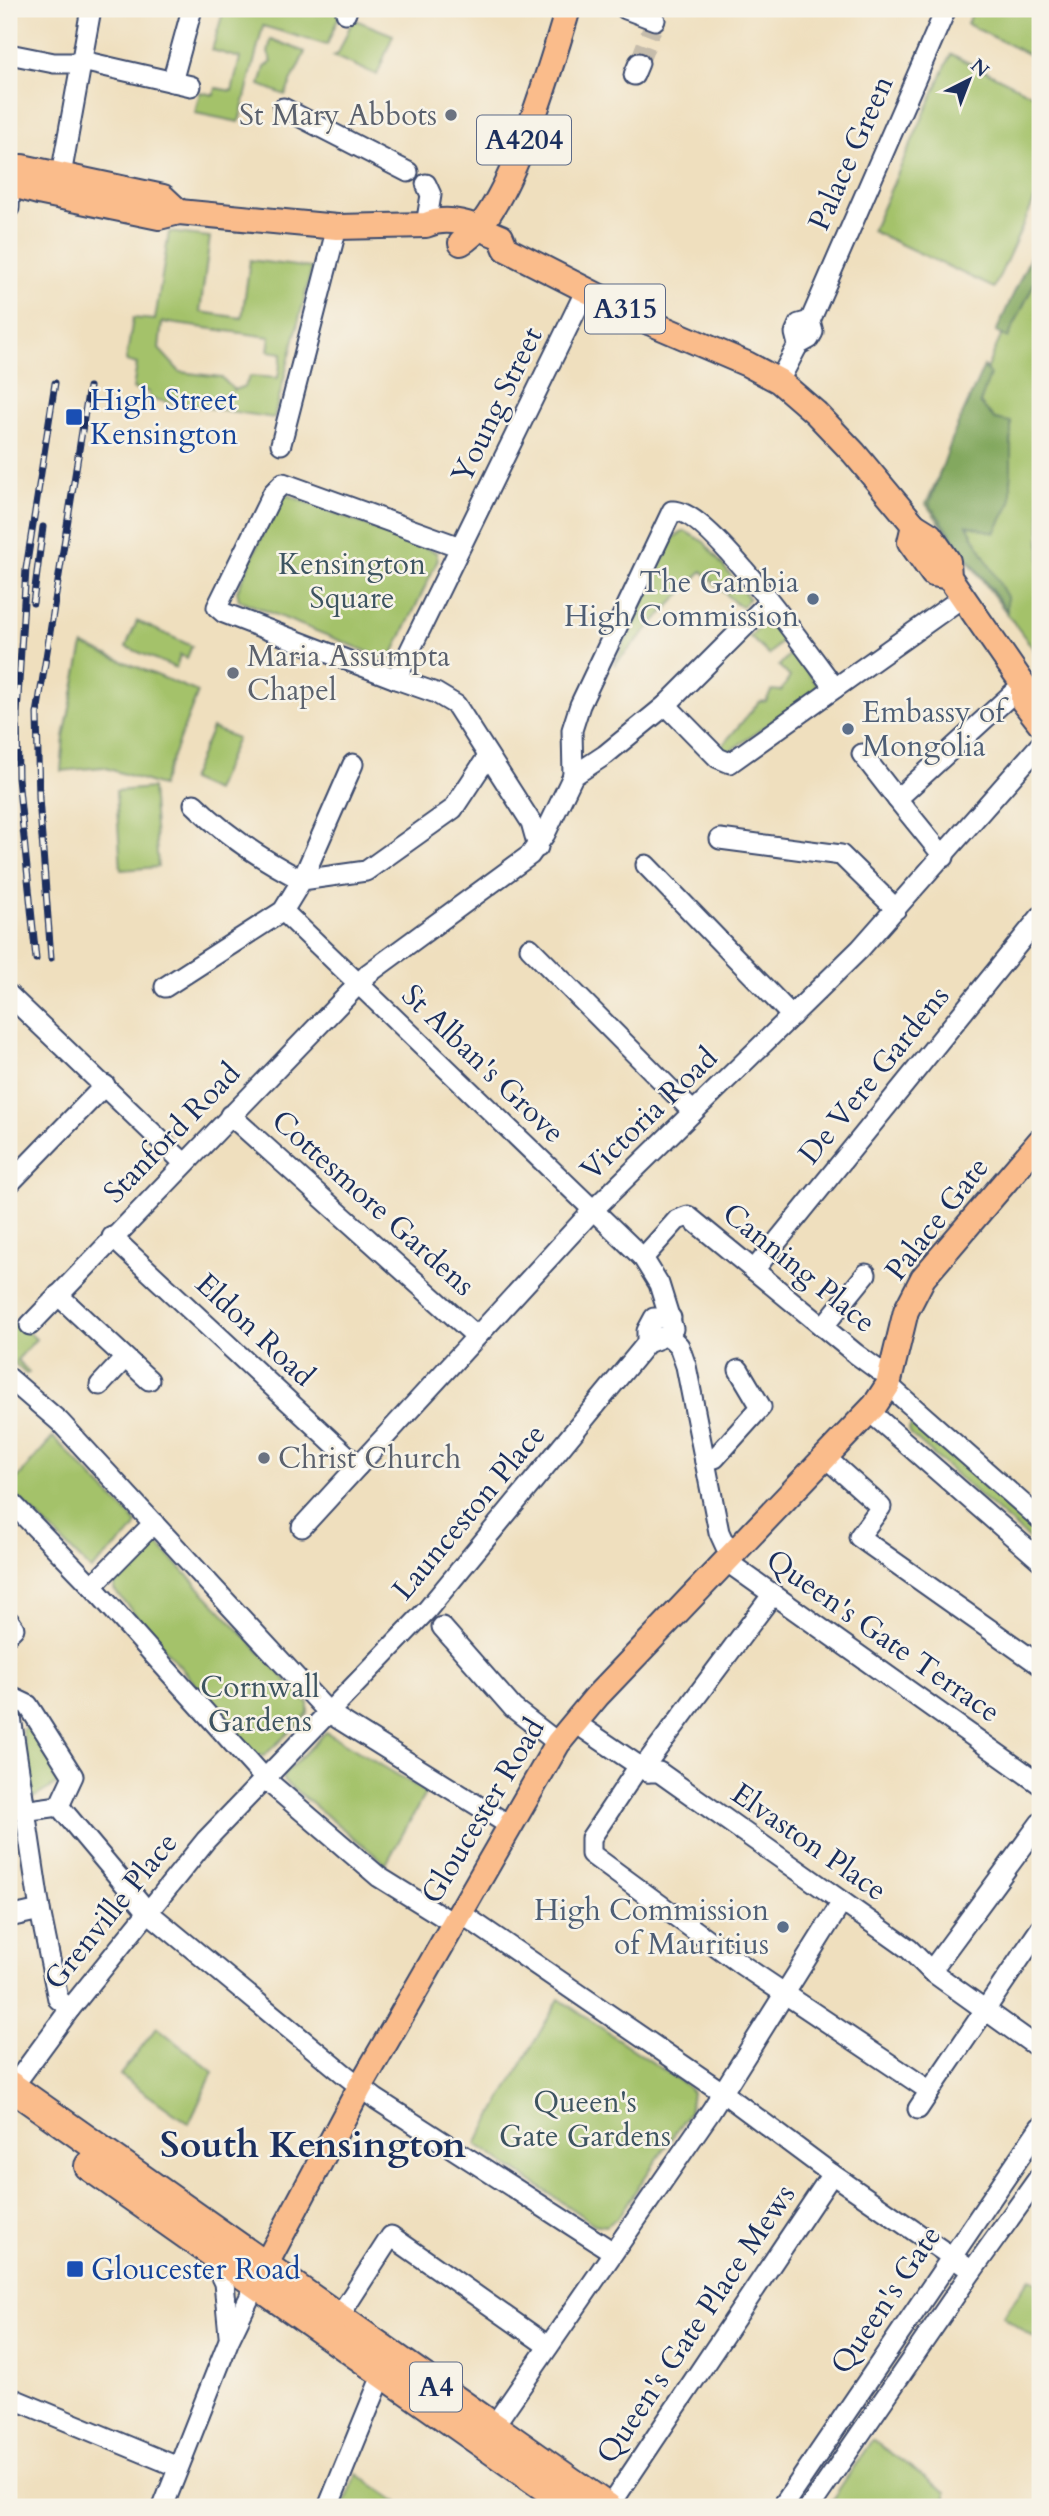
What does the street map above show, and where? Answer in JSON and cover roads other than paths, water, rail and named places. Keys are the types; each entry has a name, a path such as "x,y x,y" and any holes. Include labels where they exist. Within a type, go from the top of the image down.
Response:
{"highway":[{"name":"A4","path":"10,2094 208,2250 338,2318 608,2507"},
{"name":"A4","path":"10,2094 260,2275 383,2374 566,2505"}],"main road":[{"name":"A4204","path":"471,236 521,148 568,9"},
{"path":"179,212 163,197 22,167 9,175 20,187 159,217 179,212 337,227 426,225 439,219 471,236"},
{"name":"A315","path":"471,236 587,288 651,323 779,381 817,413 855,453 910,519 928,532 941,550 948,561 956,587 1032,686 1023,701 1040,723"},
{"name":"Palace Gate","path":"890,1380 906,1311 923,1278 1040,1141"},
{"name":"Gloucester Road","path":"260,2275 360,2087 558,1742 869,1411 890,1380"}],"street":[{"path":"61,175 91,9"},
{"path":"9,54 54,63 91,63 181,84 192,9"},
{"path":"626,9 656,20"},
{"name":"Palace Green","path":"779,381 798,345 809,340 813,332 810,321 946,9"},
{"path":"283,108 408,172"},
{"path":"9,175 9,208"},
{"path":"426,184 431,195 426,225"},
{"path":"281,444 337,227"},
{"name":"Young Street","path":"460,547 587,288"},
{"path":"396,679 460,547 283,483 273,493 218,603 219,611 396,679 436,693 456,705 531,822 538,847"},
{"path":"538,847 573,776 572,730 580,705 672,511 689,513 705,525 835,688"},
{"path":"666,705 718,758 730,763 835,688 956,587"},
{"path":"573,776 605,755 666,705 769,602"},
{"path":"897,799 1032,686"},
{"name":"Victoria Road","path":"302,1527 592,1211 845,965 944,857 1040,745"},
{"path":"862,754 944,857"},
{"path":"194,804 209,819 281,869 302,880 366,870 453,809 488,756"},
{"path":"165,987 283,911 302,880 353,764"},
{"path":"720,839 841,855 896,909"},
{"name":"Stanford Road","path":"30,1325 358,984 538,847"},
{"path":"646,865 792,1016"},
{"name":"St Alban's Grove","path":"283,911 643,1258 659,1284 669,1327 679,1346 699,1426 719,1532 728,1559"},
{"name":"De Vere Gardens","path":"754,1270 1040,917"},
{"path":"530,948 693,1112"},
{"path":"9,995 184,1163"},
{"path":"9,1184 105,1085"},
{"name":"Cottesmore Gardens","path":"230,1115 476,1336"},
{"name":"Canning Place","path":"643,1258 685,1215 890,1380 1040,1519"},
{"name":"Eldon Road","path":"113,1237 358,1466"},
{"path":"823,1327 866,1274"},
{"path":"58,1294 149,1380"},
{"name":"Launceston Place","path":"329,1713 427,1610 647,1343 669,1327"},
{"path":"100,1385 125,1358"},
{"path":"705,1461 715,1458 761,1407 739,1370"},
{"path":"9,1378 60,1422 329,1713 509,1825"},
{"path":"869,1411 1040,1560"},
{"path":"824,1456 881,1507 859,1537 1040,1665"},
{"path":"9,1500 92,1586 265,1779 379,1877 456,1917 722,2092 832,2174 972,2271"},
{"path":"92,1586 154,1523"},
{"name":"Queen's Gate Terrace","path":"728,1559 1040,1784"},
{"path":"773,1594 591,1838 591,1854 783,1992 930,2091"},
{"path":"9,1621 14,1628 9,1633"},
{"path":"442,1627 496,1691 558,1742"},
{"path":"9,1696 29,1705 73,1776 59,1806"},
{"path":"9,1704 40,1910 58,1999 70,2009"},
{"path":"265,1779 329,1713"},
{"name":"Elvaston Place","path":"574,1722 643,1769 659,1772 839,1907 909,1949 931,1971 1040,2049"},
{"name":"Grenville Place","path":"10,2094 70,2009 206,1840 265,1779"},
{"path":"23,1811 59,1806"},
{"path":"59,1806 148,1912 360,2087 613,2252"},
{"path":"931,1971 1040,1823"},
{"path":"493,2427 722,2092 839,1907"},
{"path":"9,1917 40,1910"},
{"path":"918,2109 1040,1929"},
{"name":"Queen's Gate","path":"782,2507 1040,2127"},
{"name":"Queen's Gate Place Mews","path":"608,2507 832,2174"},
{"name":"Queen's Gate","path":"810,2507 1040,2176"},
{"path":"338,2318 391,2236 548,2346"},
{"name":"Gloucester Road","path":"208,2250 223,2283 229,2340"},
{"name":"Gloucester Road","path":"163,2507 229,2340 260,2275"},
{"path":"328,2507 383,2374"},
{"path":"9,2397 178,2468"}],"tunnel":[{"path":"639,63 652,29"}],"railway":[{"path":"36,959 18,778 17,714 26,569 55,383"},
{"path":"51,958 39,798 37,714 89,387"},
{"path":"33,603 43,527"}],"place":[{"name":"St Mary Abbots","path":"451,115"},
{"name":"High Street Kensington","path":"74,417"},
{"name":"The Gambia High Commission","path":"813,599"},
{"name":"Maria Assumpta Chapel","path":"233,673"},
{"name":"Embassy of Mongolia","path":"848,729"},
{"name":"Christ Church","path":"264,1458"},
{"name":"High Commission of Mauritius","path":"783,1927"},
{"name":"Gloucester Road","path":"75,2269"}],"district":[{"name":"South Kensington","path":"313,2145"}],"park label":[{"name":"Kensington Square","path":"352,581"},
{"name":"Cornwall Gardens","path":"260,1704"},
{"name":"Queen's Gate Gardens","path":"585,2119"}]}
